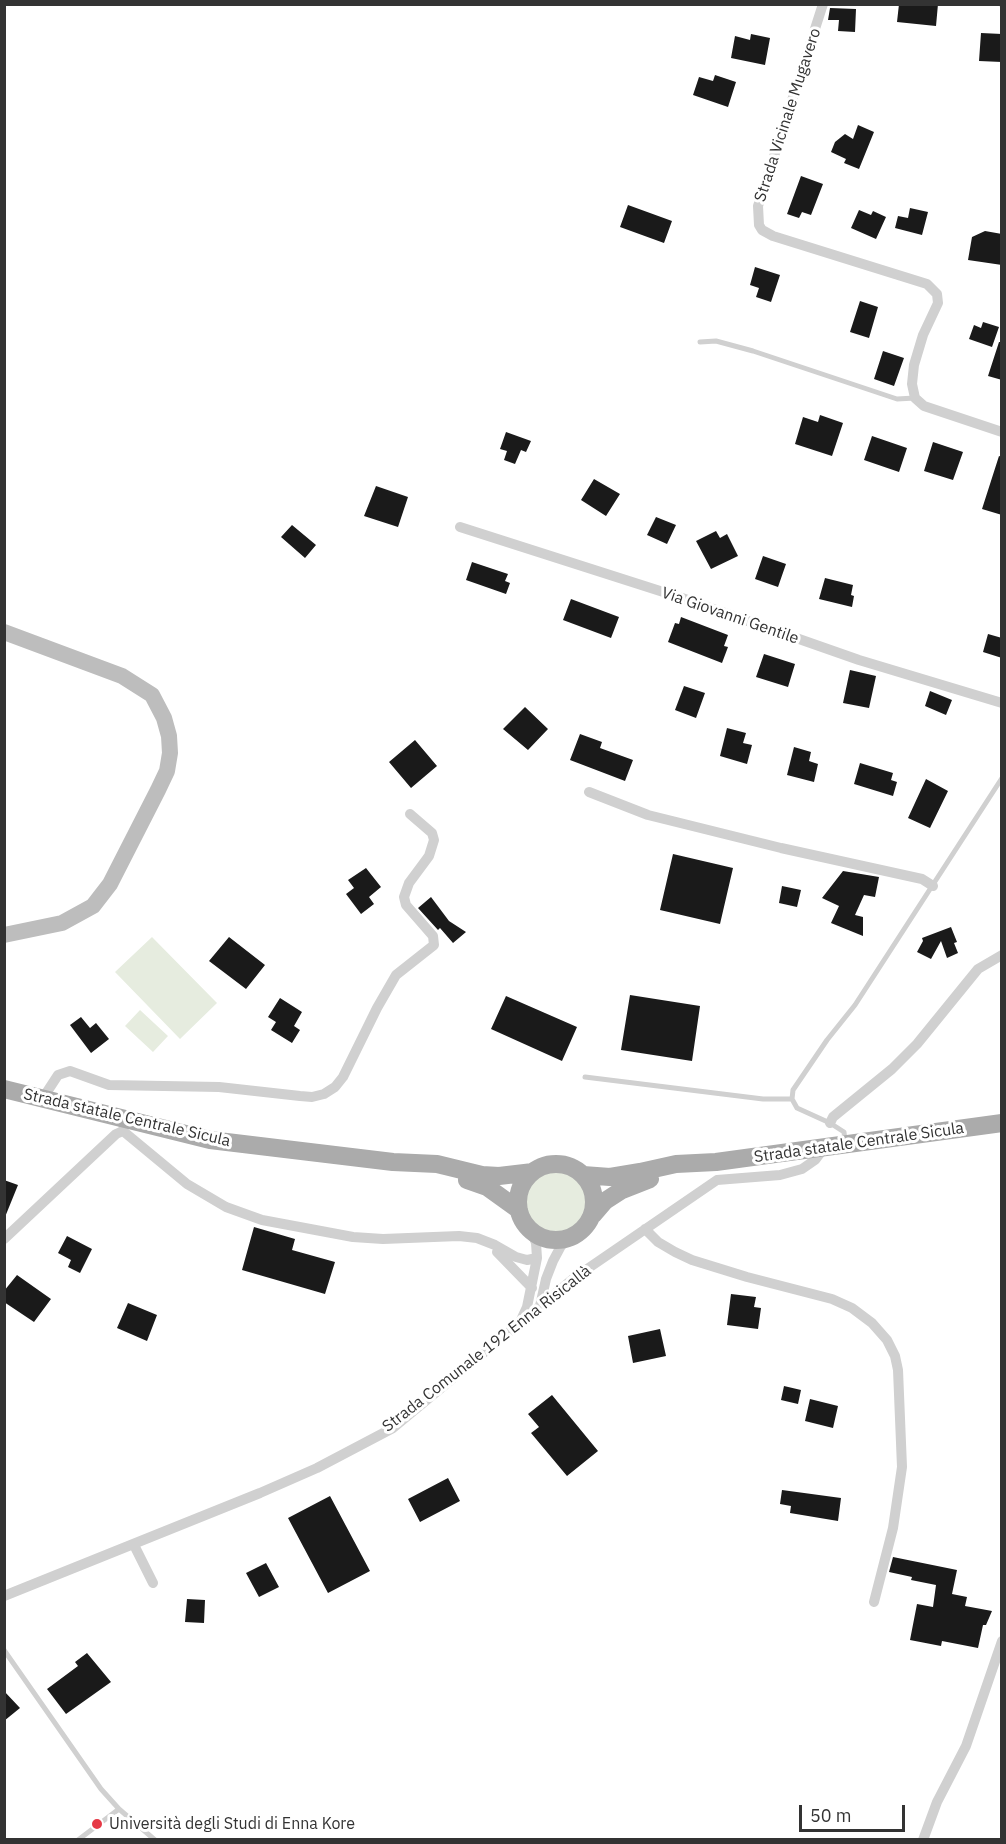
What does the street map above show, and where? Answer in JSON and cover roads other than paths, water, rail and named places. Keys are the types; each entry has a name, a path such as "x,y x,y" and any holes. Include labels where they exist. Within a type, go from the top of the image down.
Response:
{"main road":[{"name":"Strada statale Centrale Sicula","path":"4,1089 43,1098 124,1124 210,1140 393,1162 436,1164 482,1175 499,1176 532,1172"},
{"name":"Strada statale Centrale Sicula","path":"584,1174 610,1177 640,1173 676,1164 716,1162 1002,1123"},
{"name":"Strada statale Centrale Sicula","path":"393,1162 467,1179 486,1187 519,1210"},
{"name":"Strada statale Centrale Sicula","path":"593,1215 605,1201 641,1181 716,1162"},
{"path":"553,1163 564,1164 584,1174 594,1193 595,1204 593,1215 587,1225 579,1233 568,1238 552,1240 537,1235 531,1230 521,1218 518,1199 520,1189 532,1172 553,1163"}],"street":[{"name":"Strada Vicinale Mugavero","path":"823,4 758,206 759,225 762,230 773,236 927,284 937,294 938,303 923,335 914,365 912,384 915,398"},
{"path":"915,398 924,406 1002,432"},
{"name":"Via Giovanni Gentile","path":"460,527 682,598 859,660 1002,703"},
{"path":"4,632 122,676 152,695 164,718 169,736 170,753 167,771 158,790 110,884 93,906 62,922 4,934"},
{"path":"589,792 648,815 781,848 922,879 933,886"},
{"path":"43,1098 58,1075 70,1071 109,1085 219,1087 312,1097 324,1094 335,1087 343,1077 396,975 434,945 433,936 406,904 404,897 409,883 429,856 434,840 432,833 410,814"},
{"path":"830,1123 917,1044 978,969 1002,956"},
{"path":"4,1239 117,1134 124,1124 188,1184 226,1207 262,1220 353,1237 383,1239 459,1236 477,1238 516,1257 527,1260 537,1258"},
{"name":"Strada Comunale 192 Enna Risicallà","path":"4,1596 134,1545 317,1468 393,1428 574,1278 717,1180 780,1175 802,1169 815,1160 824,1148"},
{"path":"645,1229 658,1242 692,1260 832,1299 852,1308 872,1323 887,1340 895,1356 898,1370 902,1467 893,1527 874,1602"},
{"path":"519,1323 527,1307 537,1258 536,1243 531,1230"},
{"path":"477,1238 506,1260 532,1288"},
{"path":"540,1306 553,1261 568,1238"},
{"path":"134,1545 153,1583"},
{"path":"923,1839 937,1802 966,1746 1002,1641"}],"lane":[{"path":"700,342 716,341 753,351 897,399 915,398"},
{"path":"846,1145 844,1132 797,1108 792,1100 793,1090 827,1040 855,1005 1002,778"},
{"path":"585,1077 763,1099 792,1100"},
{"path":"4,1650 100,1789 119,1809 155,1839"},
{"path":"78,1839 119,1809"}],"place":[{"name":"Università degli Studi di Enna Kore","path":"97,1824"}]}
